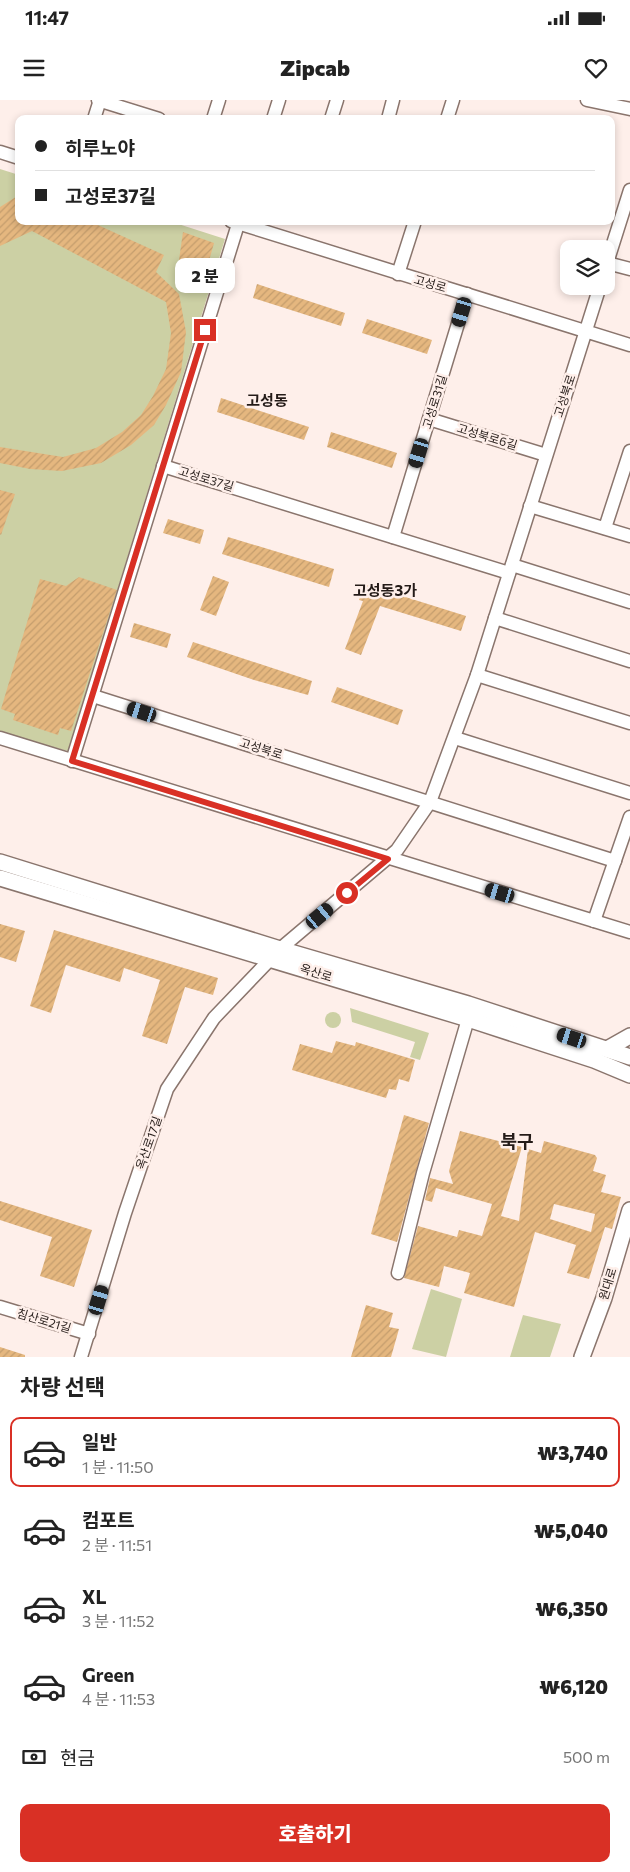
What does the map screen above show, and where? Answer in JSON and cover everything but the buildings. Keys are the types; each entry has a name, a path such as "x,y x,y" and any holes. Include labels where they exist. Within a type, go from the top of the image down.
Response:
{"main road":[{"name":"옥산로","path":"0,862 586,1057 630,1075"},
{"name":"옥산로","path":"0,878 275,954 468,1004 630,1057"},
{"path":"607,1049 630,1036"},
{"name":"원대로","path":"582,1357 604,1298 629,1215"}],"street":[{"path":"95,115 99,100 146,115"},
{"path":"214,115 219,100"},
{"path":"274,115 279,100"},
{"path":"332,115 337,100"},
{"path":"389,115 393,100"},
{"path":"448,115 453,100"},
{"path":"587,100 630,109"},
{"path":"0,152 15,157"},
{"path":"615,240 630,190"},
{"name":"고성로37길","path":"72,761 235,225"},
{"name":"고성로","path":"245,225 630,345"},
{"path":"398,274 414,225"},
{"path":"615,266 630,269"},
{"name":"고성로31길","path":"393,537 468,294"},
{"name":"고성북로","path":"275,954 388,859 430,802 477,675 597,295"},
{"name":"고성북로6길","path":"429,419 546,455"},
{"path":"605,528 630,451"},
{"name":"고성로37길","path":"163,466 393,537"},
{"path":"530,506 630,536"},
{"path":"393,537 630,602"},
{"path":"495,618 630,661"},
{"path":"477,675 630,723"},
{"name":"고성북로","path":"93,696 615,861"},
{"path":"0,738 630,932"},
{"path":"455,738 630,793"},
{"path":"594,921 630,817"},
{"name":"옥산로17길","path":"81,1357 125,1213 167,1089 214,1018 275,954"},
{"path":"398,1273 423,1173 468,1019"},
{"name":"침산로21길","path":"0,1307 89,1334"}],"green space":[{"path":"0,169 15,174 15,225 181,225 225,239 68,751 0,733"},
{"path":"350,1008 429,1033 420,1060 410,1057 415,1042 352,1022"},
{"path":"333,1012 341,1020 333,1028 325,1020"},
{"path":"431,1289 462,1299 446,1357 412,1349"},
{"path":"523,1315 561,1324 550,1357 510,1357"}],"district":[{"name":"고성동","path":"267,401"},
{"name":"고성동3가","path":"385,591"},
{"name":"북구","path":"517,1142"}],"route":[{"path":"205,330 72,761 388,859 347,893"}]}
